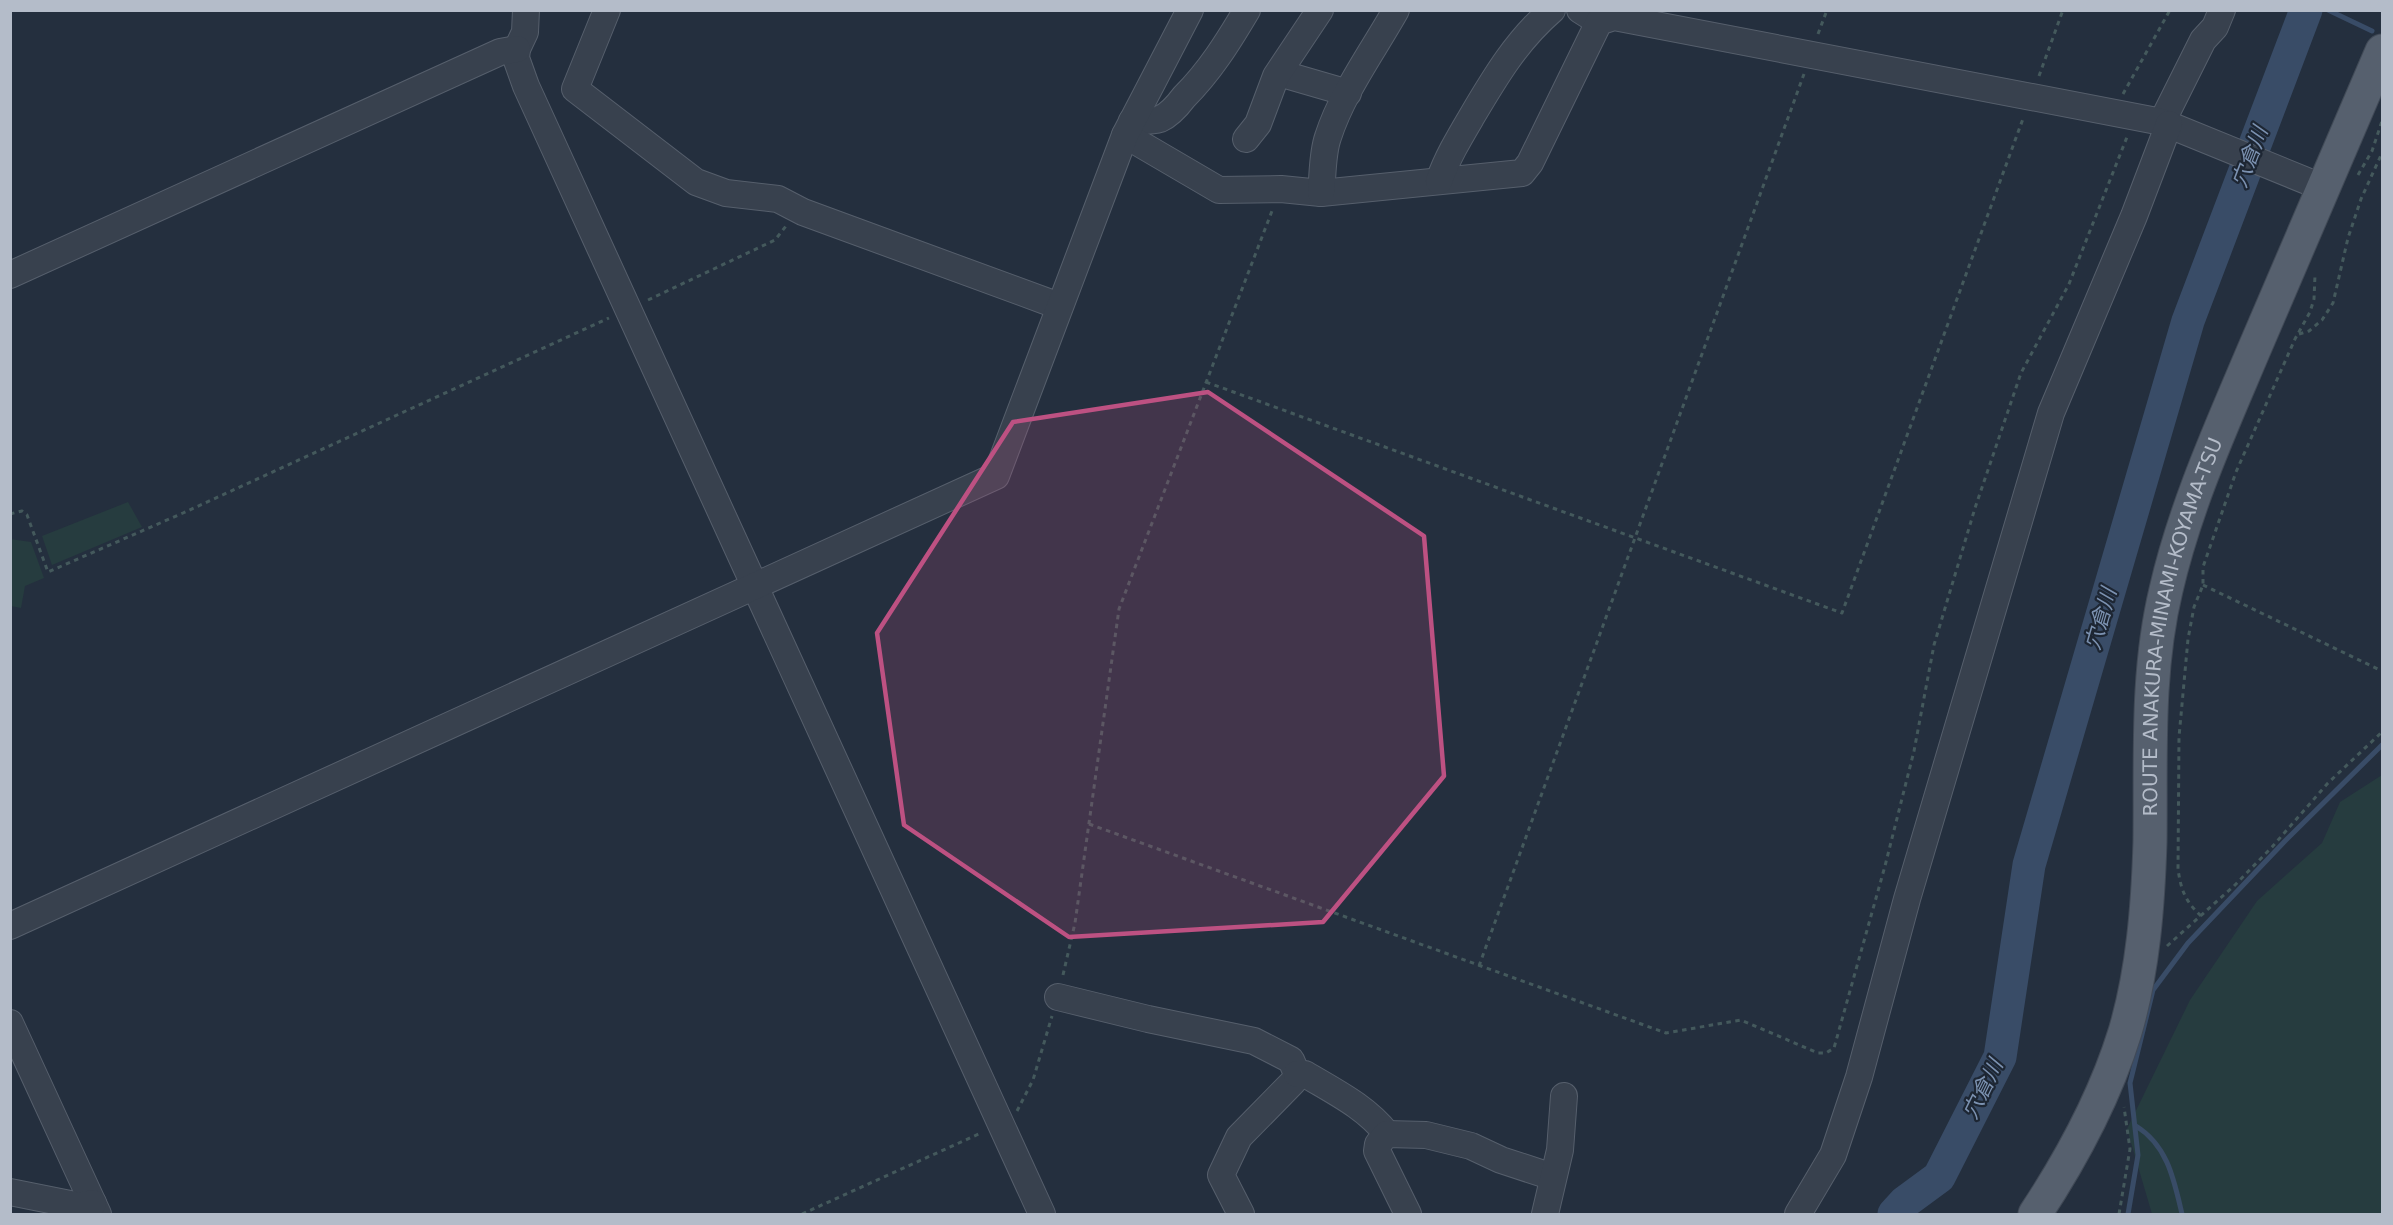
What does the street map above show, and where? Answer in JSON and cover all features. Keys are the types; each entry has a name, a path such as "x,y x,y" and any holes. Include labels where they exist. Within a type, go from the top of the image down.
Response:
{"main road":[{"name":"ROUTE ANAKURA-MINAMI-KOYAMA-TSU","path":"2035,1215 2059,1178 2086,1128 2125,1032 2139,970 2150,844 2149,758 2154,658 2165,591 2194,492 2317,185 2382,51"}],"street":[{"path":"526,10 525,32 517,49 516,58 526,86 1042,1215"},
{"path":"607,10 575,89 696,182 726,193 778,199 814,216 1059,306"},
{"path":"10,926 996,476 1128,128 1190,10"},
{"path":"1128,128 1161,118 1176,106 1205,76 1223,51 1246,10"},
{"path":"1246,138 1258,124 1279,73 1320,10"},
{"path":"1321,193 1327,140 1348,93 1396,10"},
{"path":"1439,181 1446,161 1510,54 1532,27 1552,10"},
{"path":"1798,1215 1833,1155 1859,1077 1907,899 2051,413 2134,216 2202,41 2216,27 2222,10"},
{"path":"1128,128 1219,190 1281,189 1321,193 1522,172 1530,163 1589,16 1664,18 1811,54 2168,124 2317,185"},
{"path":"10,275 500,52 517,49"},
{"path":"1279,73 1348,93"},
{"path":"1058,996 1148,1019 1254,1041 1291,1060 1297,1074 1293,1082 1239,1137 1221,1175 1241,1215"},
{"path":"10,1023 95,1209"},
{"path":"1297,1074 1305,1074 1357,1105 1387,1134 1426,1135 1471,1146 1501,1160 1553,1177"},
{"path":"1545,1215 1560,1150 1564,1096"},
{"path":"1387,1134 1378,1144 1377,1151 1408,1215"},
{"path":"10,1192 95,1209"}],"path":[{"path":"1479,966 1827,10"},
{"path":"1206,382 1842,612 2063,10"},
{"path":"1089,824 1666,1034 1741,1020 1818,1053 1826,1053 1834,1048 1885,866 1914,751 1934,645 1975,508 2021,373 2069,284 2123,116 2170,10"},
{"path":"2355,180 2372,151 2382,121"},
{"path":"2297,335 2308,331 2322,320 2333,303 2348,238 2361,199 2382,153"},
{"path":"802,1215 1001,1124 1019,1109 1033,1080 1058,996 1075,923 1119,609 1281,189"},
{"path":"10,514 22,511 27,515 48,572 194,508 775,240 797,208"},
{"path":"2202,916 2188,904 2182,890 2178,869 2180,737 2188,639 2194,607 2203,585 2202,567 2236,472 2314,298 2315,273"},
{"path":"2203,585 2382,671"},
{"path":"2139,970 2202,916 2272,847 2328,783 2382,732"},
{"path":"2110,1070 2119,1084 2130,1149 2119,1215"}],"highlighted area":[{"path":"1208,392 1424,536 1444,776 1323,922 1069,937 904,825 877,633 1013,422"}],"green space":[{"path":"128,502 142,527 52,565 42,536"},
{"path":"10,539 31,542 44,578 25,586 21,608 11,606"},
{"path":"2382,775 2382,1214 2152,1214 2127,1129 2190,1000 2257,901 2322,843 2340,802"}],"waterway":[{"name":"穴倉川","path":"1894,1214 1905,1202 1939,1177 2000,1057 2029,865 2188,321 2306,10"},
{"path":"2328,10 2372,31"},
{"path":"2128,1214 2138,1155 2130,1083 2153,990 2188,943 2285,841 2382,745"},
{"path":"2136,1126 2156,1143 2163,1154 2172,1176 2182,1214"}]}
